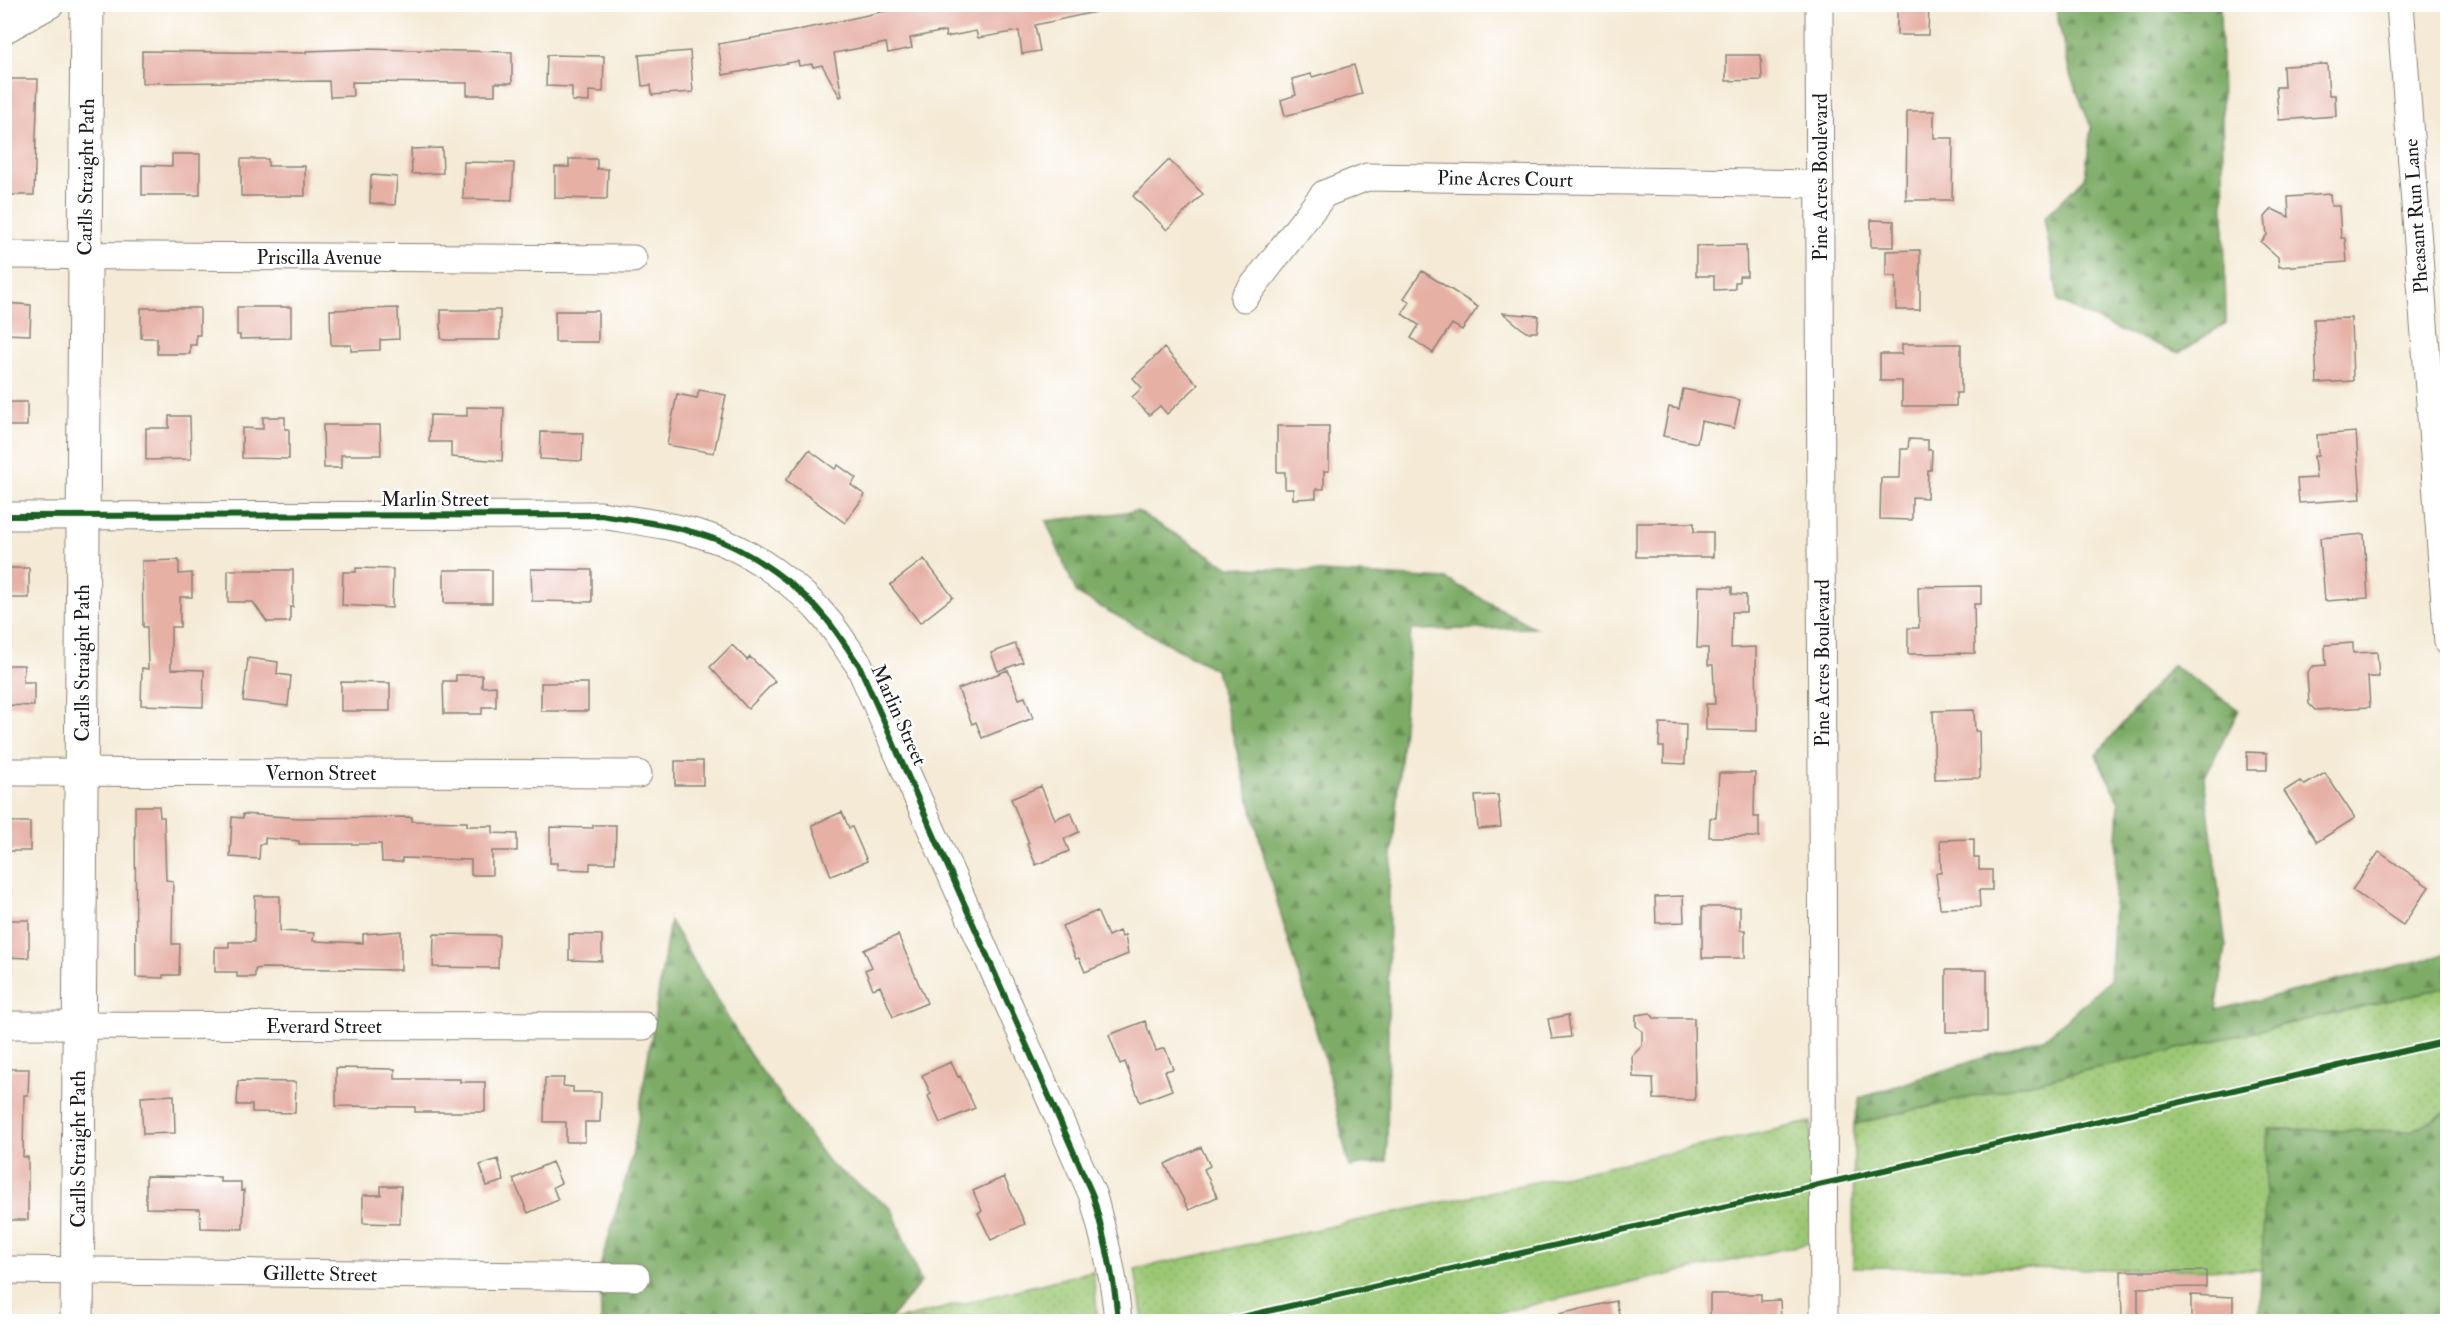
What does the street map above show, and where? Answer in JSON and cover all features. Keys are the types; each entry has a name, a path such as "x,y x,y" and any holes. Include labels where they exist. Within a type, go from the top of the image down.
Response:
{"street":[{"path":"4,30 51,4"},
{"name":"Carlls Straight Path","path":"77,1322 87,4"},
{"name":"Pine Acres Boulevard","path":"1819,4 1824,1322"},
{"name":"Pheasant Run Lane","path":"2400,4 2438,385 2448,642"},
{"name":"Pine Acres Court","path":"1244,298 1324,194 1367,177 1820,184"},
{"name":"Priscilla Avenue","path":"4,255 633,259"},
{"name":"Marlin Street","path":"4,516 601,515 662,524 711,537 747,555 790,583 826,619 859,665 1093,1196 1106,1244 1118,1322"},
{"name":"Vernon Street","path":"4,772 638,774"},
{"name":"Everard Street","path":"4,1025 644,1026"},
{"name":"Gillette Street","path":"4,1270 636,1277"}],"green space":[{"path":"2055,5 2220,5 2226,323 2179,353 2121,331 2059,302 2044,218 2085,178 2091,127 2070,74"},
{"path":"1137,511 1229,567 1446,579 1535,628 1411,630 1389,893 1387,1161 1349,1167 1327,1067 1269,875 1216,670 1077,594 1046,521"},
{"path":"2172,665 2239,710 2204,778 2226,947 2216,1010 2447,954 2447,987 1854,1124 1860,1098 2046,1037 2110,980 2119,802 2096,755"},
{"path":"670,921 750,1055 830,1164 892,1209 921,1282 888,1321 601,1322 600,1267 632,1157"},
{"path":"2447,987 2447,1112 2412,1131 2268,1129 2262,1270 1853,1267 1854,1124"},
{"path":"2447,1112 2447,1321 2259,1321 2268,1129 2412,1131"},
{"path":"1811,1122 1815,1242 1460,1321 1143,1321 1135,1269"},
{"path":"1093,1271 1098,1321 892,1321"}],"building":[{"path":"918,4 1094,4 1095,12 1035,25 1040,51 1022,54 1019,31 978,38 976,31 946,37 945,31 910,38 912,48 888,53 886,43 834,53 842,96 840,97 822,65 799,66 798,61 723,75 718,44 789,32"},
{"path":"1897,4 1929,4 1928,35 1897,35"},
{"path":"362,49 512,52 512,83 495,83 495,95 467,95 467,83 352,82 353,96 330,97 329,81 142,83 142,51 306,53 306,51"},
{"path":"690,51 693,92 652,95 651,85 642,86 639,55"},
{"path":"547,55 604,56 603,92 589,91 589,102 572,101 572,87 546,86"},
{"path":"1726,55 1761,55 1762,80 1726,81"},
{"path":"2327,64 2329,95 2335,95 2336,116 2279,120 2276,87 2284,87 2283,66"},
{"path":"1354,65 1362,94 1285,116 1281,100 1296,95 1292,79 1311,74 1312,77"},
{"path":"6,79 38,79 34,195 4,195"},
{"path":"1907,111 1934,111 1934,138 1953,138 1952,200 1906,200"},
{"path":"442,148 443,173 412,174 411,149"},
{"path":"172,154 200,154 200,195 142,195 142,165 172,166"},
{"path":"241,159 268,159 268,166 305,166 305,196 241,196"},
{"path":"569,159 597,159 597,169 608,169 607,199 555,198 555,167 569,167"},
{"path":"1169,160 1203,194 1167,230 1133,196"},
{"path":"464,162 514,163 512,200 463,199"},
{"path":"371,175 397,177 395,205 370,203"},
{"path":"2330,194 2331,206 2339,206 2341,238 2345,238 2347,262 2279,267 2278,257 2261,242 2267,235 2265,217 2272,209 2289,217 2288,197"},
{"path":"1871,220 1894,221 1894,247 1871,247"},
{"path":"1746,245 1747,276 1739,276 1739,282 1735,282 1735,289 1714,290 1714,276 1696,276 1696,246"},
{"path":"1920,250 1920,310 1896,310 1896,276 1886,276 1886,251"},
{"path":"1422,271 1478,307 1462,330 1452,324 1433,353 1411,338 1419,325 1402,314 1410,302 1404,298"},
{"path":"4,303 31,305 30,335 4,334"},
{"path":"237,307 291,307 291,338 240,339 240,335 237,335"},
{"path":"141,308 200,308 200,335 196,335 196,345 190,345 190,354 157,354 157,338 141,338"},
{"path":"398,308 399,339 380,340 380,350 351,351 351,345 331,345 330,310"},
{"path":"441,310 500,310 500,340 444,340 441,338"},
{"path":"555,311 598,311 598,342 555,342"},
{"path":"1503,313 1539,316 1537,332 1526,332"},
{"path":"2351,318 2353,381 2317,383 2314,319"},
{"path":"1902,344 1961,344 1961,393 1956,393 1956,406 1902,406 1902,381 1880,381 1880,354 1902,354"},
{"path":"1164,348 1198,385 1167,414 1160,406 1149,415 1132,397 1142,388 1133,378"},
{"path":"1683,389 1740,400 1734,428 1701,421 1697,443 1663,436 1669,407 1679,409"},
{"path":"699,390 726,395 714,453 667,445 677,394 697,398"},
{"path":"4,402 27,402 27,426 4,426"},
{"path":"467,407 504,408 502,461 451,457 451,442 429,442 430,415 467,416"},
{"path":"169,416 190,416 191,459 146,460 146,428 169,428"},
{"path":"263,417 285,417 285,429 289,429 289,459 242,458 242,428 263,429"},
{"path":"323,425 380,425 381,455 341,455 341,468 324,468"},
{"path":"1277,426 1329,426 1329,471 1324,471 1324,489 1316,489 1316,498 1293,499 1293,489 1285,489 1285,472 1277,472"},
{"path":"541,432 583,433 582,461 540,459"},
{"path":"2356,432 2361,499 2299,503 2297,479 2316,478 2314,456 2318,456 2317,435"},
{"path":"1909,439 1928,440 1928,450 1932,450 1931,470 1928,470 1927,498 1912,497 1912,520 1880,519 1881,478 1900,478 1901,449 1908,449"},
{"path":"809,450 835,469 838,465 856,478 851,485 865,495 845,523 786,480"},
{"path":"1636,523 1694,523 1694,532 1713,532 1713,557 1636,557"},
{"path":"2364,534 2368,598 2325,601 2320,538"},
{"path":"924,559 953,597 920,623 890,585"},
{"path":"179,560 179,574 192,573 192,597 180,597 180,627 171,627 171,669 204,670 203,707 141,705 142,668 148,669 147,627 143,627 142,561"},
{"path":"4,568 29,568 29,598 4,598"},
{"path":"356,568 393,569 392,608 342,605 343,572 356,572"},
{"path":"531,569 592,570 592,602 532,601"},
{"path":"228,570 293,570 293,607 290,607 290,622 267,622 253,602 228,602"},
{"path":"444,570 492,570 492,603 444,603"},
{"path":"1699,586 1732,587 1732,594 1746,595 1746,612 1732,612 1731,648 1756,647 1757,731 1706,730 1706,704 1715,704 1713,665 1708,665 1708,648 1697,648"},
{"path":"1981,586 1981,604 1974,604 1975,653 1908,654 1908,628 1919,628 1918,587"},
{"path":"2353,643 2353,653 2377,652 2379,677 2368,677 2370,707 2315,710 2309,704 2307,673 2313,666 2326,665 2325,645"},
{"path":"1015,644 1023,662 998,671 991,653"},
{"path":"732,645 747,660 750,657 775,681 748,709 710,667"},
{"path":"248,658 278,662 277,674 291,676 288,706 243,701"},
{"path":"4,665 24,665 23,682 34,682 34,706 4,705"},
{"path":"1008,670 1019,699 1025,697 1033,718 982,738 976,722 972,724 958,689"},
{"path":"456,675 482,675 482,687 496,686 496,707 482,707 482,714 444,714 443,681 456,681"},
{"path":"341,682 390,683 390,711 341,711"},
{"path":"541,683 588,683 588,711 541,711"},
{"path":"1974,710 1975,731 1979,731 1980,778 1935,779 1933,711"},
{"path":"1660,723 1686,724 1685,764 1664,763 1664,747 1659,747"},
{"path":"2247,752 2267,753 2267,770 2247,770"},
{"path":"675,761 703,761 703,785 675,785"},
{"path":"1719,773 1755,773 1754,817 1759,817 1759,837 1709,837 1710,818 1716,818"},
{"path":"2325,773 2355,818 2317,842 2284,791 2300,781 2305,785"},
{"path":"1041,786 1055,819 1071,812 1079,832 1064,839 1069,851 1036,865 1011,799"},
{"path":"1498,795 1501,827 1478,829 1475,796"},
{"path":"135,806 159,806 160,817 164,817 166,880 173,881 172,944 180,944 179,975 163,975 163,978 136,977"},
{"path":"842,812 849,828 852,827 867,861 831,876 812,825"},
{"path":"243,814 300,818 412,817 412,821 467,822 467,826 493,826 493,833 517,834 517,851 492,851 492,875 471,875 471,860 402,858 402,862 382,862 381,844 299,844 299,841 265,838 265,844 260,844 259,859 230,857 232,817 243,818"},
{"path":"4,822 30,822 30,851 4,851"},
{"path":"593,825 616,825 615,863 590,863 590,870 557,869 557,863 550,863 550,827 593,828"},
{"path":"1974,839 1974,858 1979,858 1979,870 1992,870 1992,890 1979,890 1980,907 1940,908 1936,873 1941,873 1940,840"},
{"path":"2379,852 2429,887 2403,925 2352,890"},
{"path":"255,896 280,896 280,931 314,933 313,941 363,943 363,934 401,931 401,970 264,968 255,969 255,977 237,977 237,972 215,972 215,947 229,947 229,942 254,942"},
{"path":"1683,896 1684,922 1656,923 1655,897"},
{"path":"1702,907 1740,907 1740,930 1745,930 1745,958 1702,958"},
{"path":"1097,911 1108,936 1119,931 1122,937 1125,935 1128,954 1085,972 1079,958 1076,959 1062,926"},
{"path":"4,920 29,920 29,958 4,957"},
{"path":"434,934 499,935 498,968 433,967"},
{"path":"569,934 602,935 602,961 569,960"},
{"path":"898,935 927,1003 893,1017 880,986 873,989 865,970 872,967 864,950"},
{"path":"1946,970 1987,970 1987,1032 1946,1032"},
{"path":"1650,1013 1654,1018 1694,1018 1695,1100 1654,1099 1653,1078 1633,1077 1632,1056 1642,1046 1642,1031 1636,1026 1636,1015"},
{"path":"1568,1015 1571,1037 1552,1039 1548,1019"},
{"path":"1145,1021 1156,1051 1165,1048 1173,1069 1165,1071 1172,1090 1140,1102 1125,1062 1120,1064 1109,1035"},
{"path":"951,1062 975,1108 940,1123 922,1075"},
{"path":"336,1068 395,1069 395,1079 460,1079 460,1082 485,1082 485,1112 415,1112 415,1107 336,1106"},
{"path":"4,1069 29,1069 28,1095 24,1095 23,1157 28,1157 28,1220 4,1220"},
{"path":"545,1078 564,1078 563,1086 573,1087 573,1092 601,1092 600,1122 585,1122 585,1142 566,1142 566,1122 544,1122"},
{"path":"238,1081 296,1082 295,1113 252,1112 252,1105 237,1105"},
{"path":"174,1095 175,1133 143,1134 141,1097"},
{"path":"1201,1147 1210,1166 1204,1169 1217,1197 1189,1210 1165,1164"},
{"path":"498,1159 504,1181 487,1186 480,1165"},
{"path":"552,1162 561,1183 553,1187 558,1200 528,1213 513,1179"},
{"path":"146,1176 220,1177 220,1182 241,1182 241,1191 244,1190 243,1229 201,1228 200,1209 146,1208"},
{"path":"1004,1177 1025,1224 991,1240 978,1213 982,1211 973,1191"},
{"path":"381,1186 401,1186 400,1224 363,1223 363,1195 381,1195"},
{"path":"2121,1271 2206,1271 2206,1287 2138,1288 2138,1322 2122,1322"},
{"path":"1710,1294 1761,1294 1761,1301 1780,1300 1781,1322 1710,1322"},
{"path":"2191,1295 2233,1297 2233,1322 2191,1322"},
{"path":"1616,1301 1621,1322 1559,1322 1559,1314"}],"cycle path":[{"path":"4,516 601,515 669,526 709,537 741,551 774,571 816,607 859,665 1093,1196 1112,1274 1118,1322"},
{"path":"1220,1322 2448,1041"}]}
